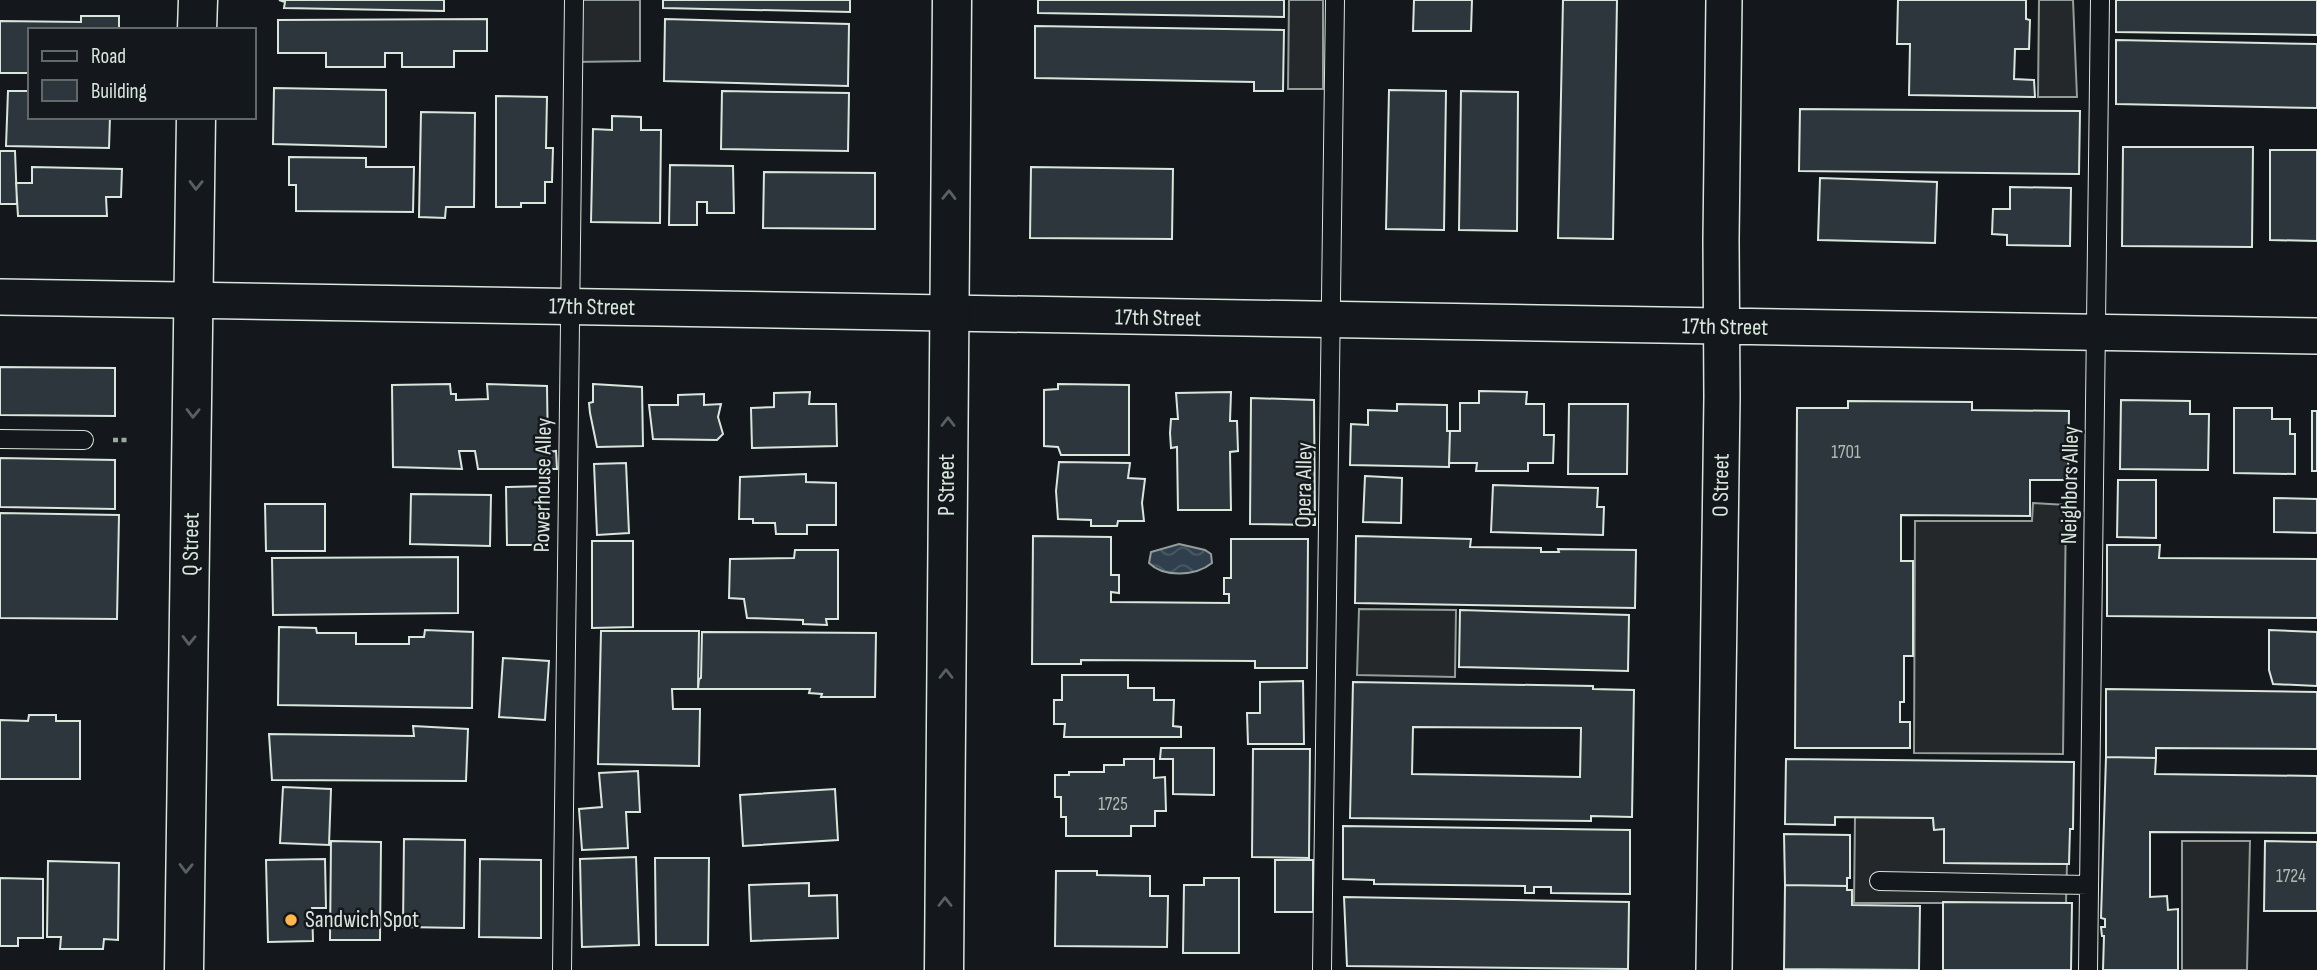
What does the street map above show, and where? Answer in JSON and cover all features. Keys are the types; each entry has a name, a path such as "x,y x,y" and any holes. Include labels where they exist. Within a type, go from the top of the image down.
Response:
{"main road":[{"path":"197,28 198,0"},
{"name":"P Street","path":"944,970 952,0"},
{"name":"Q Street","path":"184,970 196,119"}],"street":[{"name":"O Street","path":"1714,970 1724,0"},
{"name":"17th Street","path":"0,297 2317,335"}],"lane":[{"name":"Powerhouse Alley","path":"562,970 574,0"},
{"name":"Opera Alley","path":"1322,970 1335,0"},
{"name":"Neighbors Alley","path":"2088,970 2100,0"},
{"path":"0,439 84,440"},
{"path":"1879,881 2089,885"}],"shaded area":[{"path":"574,0 640,0 640,61 573,62"},
{"path":"1289,0 1323,0 1323,89 1288,89"},
{"path":"2039,0 2073,0 2077,97 2038,97"},
{"path":"2033,503 2066,505 2063,754 1914,753 1915,521 2032,521"},
{"path":"1359,609 1456,610 1455,677 1357,675"},
{"path":"1855,817 1933,818 1934,829 1944,829 1944,863 2067,864 2066,903 1854,903"},
{"path":"2182,841 2250,841 2247,970 2182,970"}],"water":[{"path":"1179,544 1205,550 1211,554 1212,563 1198,571 1180,574 1163,571 1149,563 1151,552"}],"building":[{"path":"279,0 444,0 444,11 284,8 285,2"},
{"path":"663,0 850,0 850,12 663,8"},
{"path":"1038,0 1284,0 1284,17 1038,13"},
{"path":"1414,0 1472,0 1471,31 1413,31"},
{"path":"1563,0 1617,0 1613,239 1558,238"},
{"path":"1898,0 2026,0 2026,19 2030,20 2029,49 2015,49 2014,79 2034,80 2035,97 1909,95 1910,44 1897,44"},
{"path":"2116,0 2317,0 2317,35 2116,32"},
{"path":"81,16 119,16 119,28 28,28 28,73 0,73 0,21 81,22"},
{"path":"487,19 487,51 454,51 454,67 402,67 402,53 385,53 385,67 326,67 326,53 278,53 278,20"},
{"path":"665,19 849,24 848,86 664,81"},
{"path":"1035,26 1284,30 1283,91 1254,91 1254,82 1035,78"},
{"path":"2116,40 2317,44 2317,108 2116,104"},
{"path":"274,88 386,90 386,147 273,144"},
{"path":"1389,90 1446,91 1444,230 1386,229"},
{"path":"8,91 28,91 28,119 110,119 109,148 6,146"},
{"path":"722,91 849,93 848,151 721,149"},
{"path":"1461,91 1518,92 1517,231 1459,230"},
{"path":"496,96 547,97 546,148 553,148 552,182 545,182 545,203 496,207"},
{"path":"1800,109 2080,111 2079,174 1799,171"},
{"path":"421,112 475,113 474,207 446,207 445,218 419,217"},
{"path":"612,116 641,117 641,130 661,130 660,223 591,222 593,129 612,130"},
{"path":"2123,147 2253,147 2252,247 2122,246"},
{"path":"2270,150 2317,150 2317,241 2270,240"},
{"path":"0,151 15,151 17,204 0,204"},
{"path":"289,157 366,158 366,167 414,167 413,212 296,211 296,185 289,185"},
{"path":"670,165 733,166 734,213 707,213 707,202 697,202 697,225 669,225"},
{"path":"32,167 122,169 121,197 106,197 107,216 18,216 16,183 32,183"},
{"path":"1031,167 1173,169 1172,239 1030,238"},
{"path":"764,172 875,173 875,229 763,228"},
{"path":"1820,178 1937,182 1935,243 1818,240"},
{"path":"2010,187 2071,188 2070,246 2007,245 2007,235 1992,234 1993,209 2010,209"},
{"path":"0,367 115,368 115,416 0,415"},
{"path":"450,384 451,394 456,394 456,400 488,399 487,384 547,386 548,452 556,451 557,469 478,469 475,451 459,451 462,469 393,467 392,385"},
{"path":"593,384 642,387 643,446 597,447 589,403 593,402"},
{"path":"1058,384 1129,385 1129,455 1061,455 1058,447 1044,446 1044,390 1058,389"},
{"path":"1479,391 1527,392 1526,404 1544,404 1544,435 1554,435 1553,463 1528,463 1528,471 1476,471 1477,463 1449,463 1450,431 1460,431 1460,403 1479,403"},
{"path":"810,392 809,404 836,404 837,446 752,448 751,408 774,407 774,393"},
{"path":"1231,392 1230,421 1237,421 1238,451 1230,452 1231,510 1178,510 1177,447 1171,448 1170,433 1171,419 1178,419 1176,393"},
{"path":"704,394 704,405 721,404 718,417 723,434 717,440 653,439 649,405 678,405 678,395"},
{"path":"1251,398 1314,400 1315,525 1250,524"},
{"path":"2121,400 2190,401 2190,414 2209,414 2208,470 2120,469"},
{"path":"1848,401 1972,402 1972,410 2069,411 2068,480 2030,480 2030,516 1901,515 1901,561 1913,561 1913,656 1904,656 1904,702 1900,702 1900,722 1910,722 1910,748 1795,748 1797,408 1848,408"},
{"path":"1397,404 1447,405 1447,431 1450,431 1449,467 1350,465 1351,424 1368,425 1368,410 1397,411"},
{"path":"1569,404 1628,404 1627,474 1568,474"},
{"path":"2234,408 2272,408 2272,419 2290,419 2290,434 2295,434 2295,474 2234,473"},
{"path":"2312,411 2317,411 2317,471 2312,471"},
{"path":"0,458 115,460 115,509 0,507"},
{"path":"1059,462 1130,463 1128,478 1145,479 1142,503 1144,521 1118,521 1117,526 1091,526 1091,520 1058,519 1056,491"},
{"path":"626,463 629,533 597,535 594,464"},
{"path":"806,474 806,482 836,483 836,525 807,525 807,534 776,534 775,523 753,523 753,519 739,519 740,477"},
{"path":"1365,476 1402,478 1401,523 1363,522"},
{"path":"2118,480 2156,480 2156,538 2117,537"},
{"path":"1493,485 1598,488 1597,507 1604,507 1603,535 1491,532"},
{"path":"547,486 547,545 507,545 506,487"},
{"path":"411,494 491,495 490,546 410,544"},
{"path":"2274,498 2317,499 2317,533 2274,532"},
{"path":"265,504 325,504 325,551 266,551"},
{"path":"0,513 119,515 117,619 0,618"},
{"path":"1033,536 1111,537 1111,575 1119,575 1119,593 1111,592 1111,602 1229,603 1229,594 1224,594 1224,578 1231,578 1231,539 1308,539 1307,668 1255,668 1255,661 1081,660 1081,664 1032,664"},
{"path":"1356,536 1471,539 1470,547 1541,548 1541,552 1559,552 1558,549 1636,550 1635,608 1355,603"},
{"path":"592,541 633,541 633,627 592,628"},
{"path":"2107,545 2160,545 2159,558 2317,559 2317,618 2107,616"},
{"path":"795,550 838,550 838,619 826,619 827,625 803,624 803,620 747,618 744,599 729,598 730,559 794,558"},
{"path":"458,557 458,613 273,615 272,558"},
{"path":"1460,610 1629,615 1628,671 1459,667"},
{"path":"279,627 316,628 317,633 356,633 356,644 409,644 409,637 424,637 425,630 473,632 472,708 278,705"},
{"path":"2269,630 2317,632 2317,686 2273,684 2269,670"},
{"path":"601,631 699,631 698,689 672,689 673,709 700,709 699,766 598,764"},
{"path":"702,632 876,633 875,697 821,697 822,694 809,693 810,689 698,689 701,678"},
{"path":"503,658 549,661 545,720 499,717"},
{"path":"1062,675 1128,675 1128,688 1154,688 1154,700 1174,700 1173,726 1181,727 1181,737 1064,737 1065,724 1054,724 1054,700 1062,700"},
{"path":"1303,681 1304,744 1248,744 1247,713 1260,713 1260,682"},
{"path":"1353,682 1593,686 1593,689 1634,690 1632,817 1591,816 1591,821 1350,818","holes":["1413,727 1581,728 1580,777 1412,774"]},
{"path":"2106,689 2317,692 2317,749 2156,748 2156,758 2106,757"},
{"path":"29,715 56,715 56,721 80,721 80,779 0,779 0,720 28,721"},
{"path":"413,726 468,729 466,781 272,780 269,734 414,736"},
{"path":"1161,748 1214,748 1214,795 1173,794 1173,759 1160,759"},
{"path":"1253,749 1310,749 1309,858 1252,857"},
{"path":"2106,757 2156,758 2155,774 2317,776 2317,833 2150,832 2150,897 2167,896 2168,910 2178,909 2178,970 2103,970 2104,936 2101,927 2105,927 2105,919 2101,918"},
{"path":"1124,759 1154,759 1154,778 1165,777 1166,811 1155,811 1155,826 1131,826 1131,836 1066,836 1066,817 1061,817 1061,797 1055,797 1055,775 1069,775 1069,772 1104,772 1104,765 1124,765"},
{"path":"1786,759 2074,762 2073,829 2070,829 2069,864 1944,863 1944,829 1934,830 1933,818 1835,817 1835,825 1785,824"},
{"path":"638,771 640,812 626,812 628,848 582,850 579,809 602,807 599,773"},
{"path":"283,787 331,789 329,845 280,843"},
{"path":"835,789 838,840 743,846 740,795"},
{"path":"1343,826 1630,830 1630,894 1551,893 1551,887 1534,887 1534,893 1525,893 1525,886 1374,884 1374,880 1343,879"},
{"path":"1784,834 1850,835 1850,878 1847,878 1847,886 1785,885"},
{"path":"404,839 465,840 464,928 403,927"},
{"path":"331,841 381,842 380,940 330,940"},
{"path":"2265,841 2317,842 2317,911 2264,911"},
{"path":"636,857 639,945 582,947 580,859"},
{"path":"655,858 709,858 708,945 656,945"},
{"path":"325,859 326,908 312,908 313,941 268,942 266,860"},
{"path":"480,859 541,860 541,938 479,937"},
{"path":"1275,860 1313,860 1313,912 1275,912"},
{"path":"48,861 119,863 118,940 104,939 103,949 60,949 61,937 47,937"},
{"path":"1056,871 1097,871 1097,875 1150,876 1150,896 1168,896 1167,947 1055,946"},
{"path":"0,878 43,879 43,938 18,938 18,946 0,946"},
{"path":"1204,878 1239,878 1239,953 1183,953 1184,885 1204,885"},
{"path":"809,883 809,896 837,895 838,938 751,941 749,885"},
{"path":"1785,885 1847,886 1847,890 1852,890 1852,905 1920,906 1919,970 1784,969"},
{"path":"1344,897 1629,902 1628,969 1347,966"},
{"path":"1943,902 2072,903 2071,970 1943,970"}],"place":[{"name":"Sandwich Spot","path":"291,920"}]}
